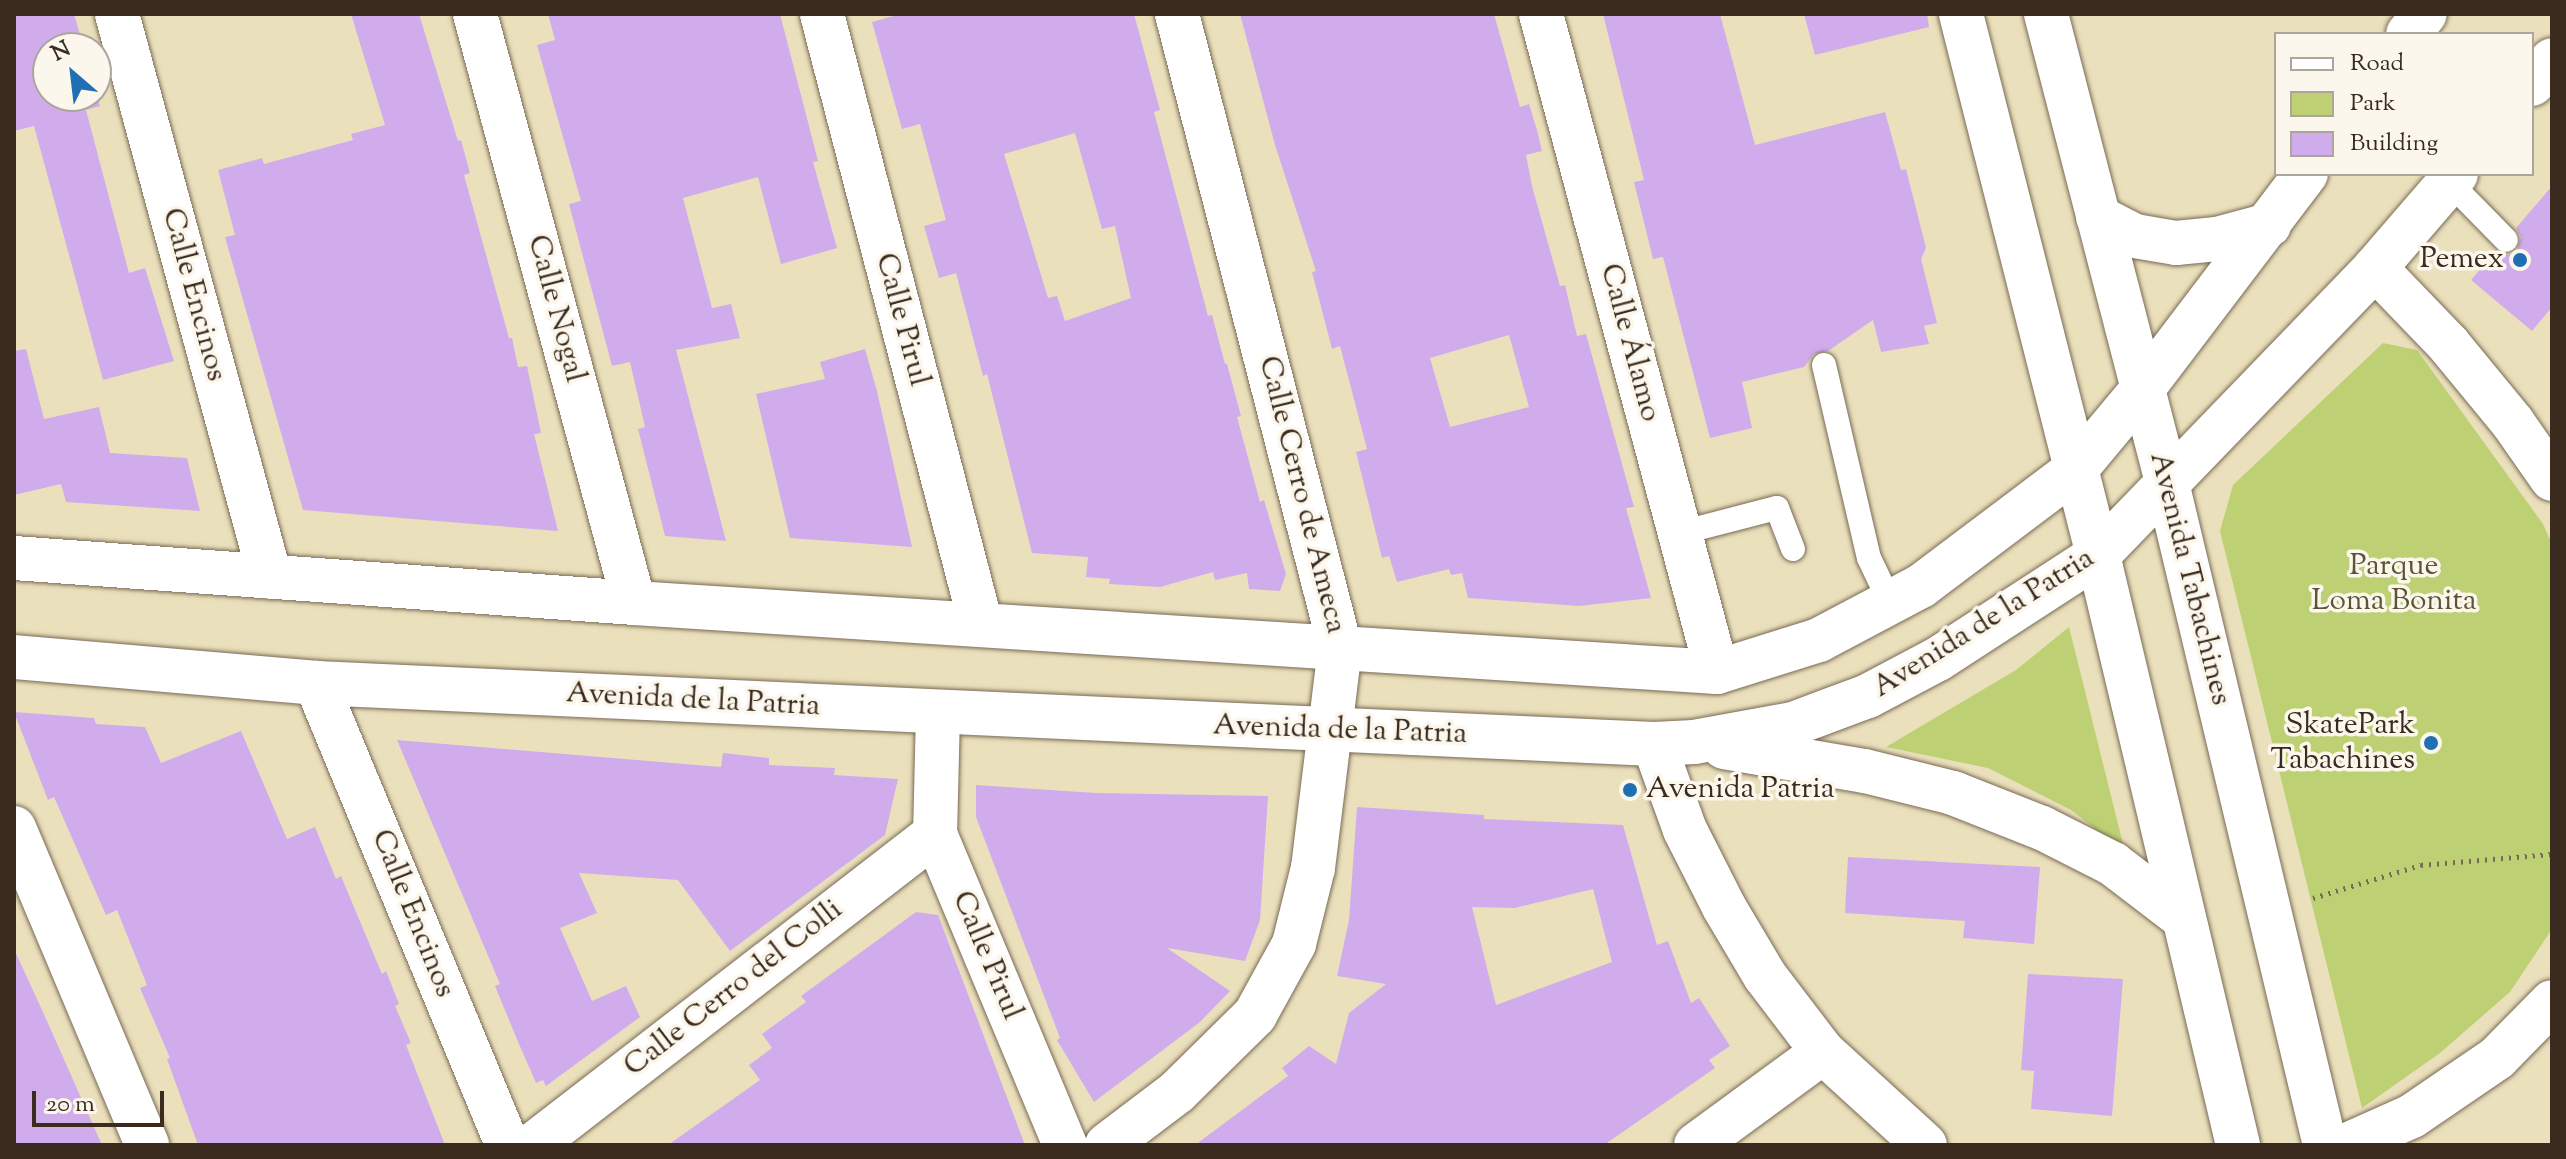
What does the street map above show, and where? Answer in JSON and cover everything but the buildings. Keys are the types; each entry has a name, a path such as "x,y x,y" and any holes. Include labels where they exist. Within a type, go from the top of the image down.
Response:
{"street":[{"name":"Calle Encinos","path":"117,14 270,577"},
{"name":"Calle Nogal","path":"475,14 634,603"},
{"name":"Calle Pirul","path":"822,14 981,625"},
{"name":"Calle Cerro de Ameca","path":"1107,1145 1177,1092 1255,1015 1288,956 1313,868 1340,647 1177,14"},
{"name":"Calle Álamo","path":"1541,14 1717,672"},
{"path":"1961,14 2098,555 2181,916 2238,1145"},
{"name":"Avenida Tabachines","path":"2046,14 2168,487 2325,1145"},
{"path":"2534,82 2552,61"},
{"path":"14,558 634,603 1717,672 1819,640 1921,586 2076,469 2141,391 2305,176"},
{"name":"Avenida de la Patria","path":"14,657 316,683 1332,732 1674,743 1793,724 1868,696 1938,659 2098,555 2168,487 2375,268 2452,178"},
{"path":"2098,217 2135,236 2176,243 2217,239 2269,225"},
{"path":"2375,268 2449,345 2513,423 2552,479"},
{"name":"Calle Encinos","path":"316,683 507,1145"},
{"name":"Calle Pirul","path":"938,713 935,834 1065,1145"},
{"path":"1925,1145 1823,1052 1765,976 1724,907 1685,830 1674,743 1865,771 1953,793 2042,828 2113,864 2181,916"},
{"path":"14,828 147,1145"},
{"name":"Calle Cerro del Colli","path":"533,1145 935,834"},
{"path":"2347,1145 2412,1116 2497,1058 2552,1002"},
{"path":"1696,1145 1823,1052"}],"lane":[{"path":"2452,178 2506,240"},
{"path":"1824,365 1869,558 1890,602"},
{"path":"1680,533 1777,508 1793,549"}],"path":[{"path":"2270,911 2421,865 2552,854"}],"green space":[{"name":"Parque Loma Bonita","path":"2383,343 2417,350 2543,524 2552,544 2552,929 2510,992 2440,1053 2362,1108 2220,531 2233,485"},
{"path":"2069,627 2125,852 2071,810 1988,768 1886,747 2016,670"}],"place":[{"name":"Pemex","path":"2520,260"},
{"name":"SkatePark Tabachines","path":"2431,743"},
{"name":"Avenida Patria","path":"1630,790"}]}
